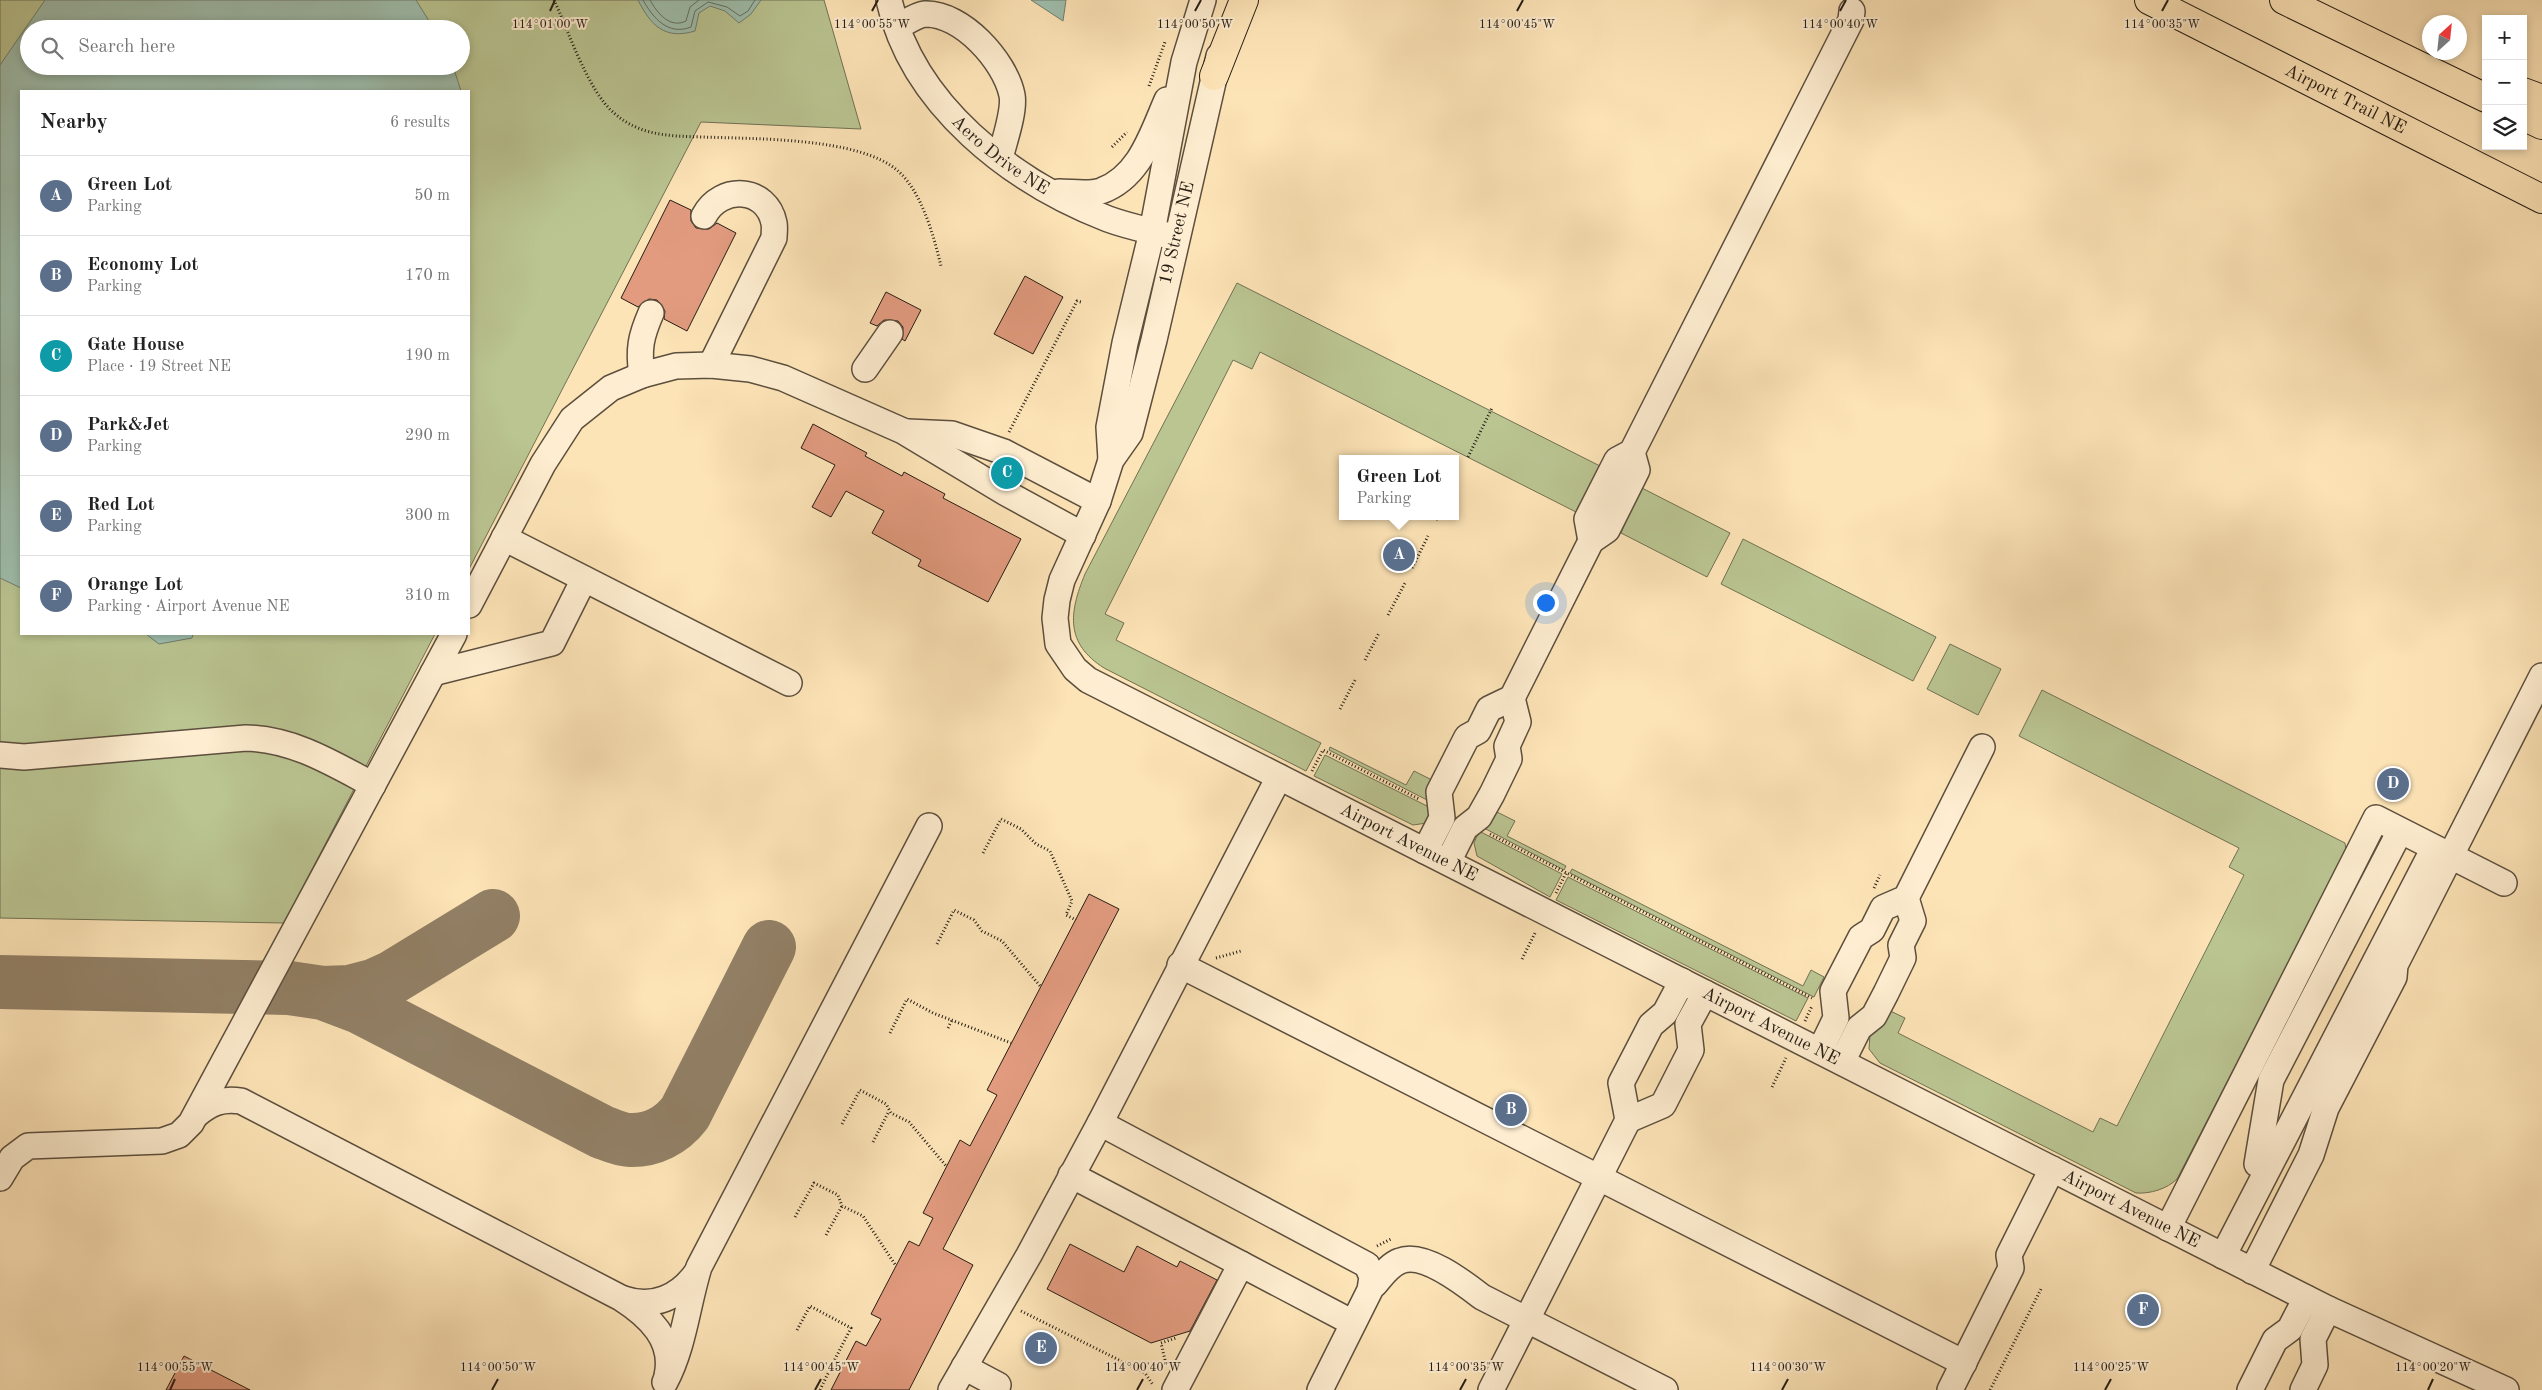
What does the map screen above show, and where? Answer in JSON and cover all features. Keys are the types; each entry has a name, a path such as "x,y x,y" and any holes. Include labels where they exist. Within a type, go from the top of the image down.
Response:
{"highway":[{"path":"1214,76 1244,0"},
{"name":"Airport Trail NE","path":"2149,0 2542,199"},
{"path":"2284,0 2482,96"},
{"path":"2324,20 2482,78"},
{"path":"2527,93 2542,99"},
{"path":"2527,118 2542,125"}],"street":[{"name":"Aero Drive NE","path":"889,0 897,27 909,53 951,116 1000,158 1053,192 1106,218 1178,238"},
{"name":"19 Street NE","path":"1111,460 1109,427 1125,343 1152,232 1184,62 1203,0"},
{"name":"19 Street NE","path":"1088,680 1075,669 1058,644 1055,618 1062,580 1098,501 1111,460 1130,433 1178,238 1232,0"},
{"path":"1426,851 1442,818 1439,792 1467,737 1478,731 1489,709 1512,698 1591,541 1607,530 1637,470 1632,452 1851,20 1852,11"},
{"path":"897,27 923,14 937,15 950,20 970,32 986,48 1002,72 1012,95 1011,111 1000,158"},
{"path":"1053,192 1101,190 1132,170 1141,159 1184,62"},
{"path":"704,216 710,205 722,196 736,193 753,197 766,207 774,222 774,238 710,365"},
{"path":"642,375 640,348 642,333 651,313"},
{"path":"865,369 890,333"},
{"path":"470,603 542,464 572,419 611,388 642,375 676,366 710,365 750,369 783,378 903,431 1006,493 1083,535"},
{"path":"903,431 952,434 994,448 1098,501"},
{"path":"504,538 790,683"},
{"path":"433,673 552,643 584,579"},
{"path":"196,1115 453,635"},
{"path":"2257,1164 2271,1080 2424,843 2542,676"},
{"name":"Airport Avenue NE","path":"1088,680 2328,1310 2506,1390"},
{"path":"1448,862 1465,828 1479,817 1509,759 1506,746 1518,722 1512,698"},
{"path":"0,754 24,757 246,738 266,739 308,751 373,785"},
{"path":"1820,1051 1836,1018 1833,991 1861,936 1872,930 1884,908 1906,898 1982,747"},
{"path":"951,1390 1100,1123 1176,972 1279,777"},
{"path":"2168,1228 2376,818 2504,883"},
{"path":"621,1298 644,1304 664,1299 681,1290 699,1267 929,826"},
{"path":"2252,1271 2311,1155 2326,1108 2394,978 2395,965 2424,843"},
{"path":"2218,1253 2257,1164 2424,843"},
{"path":"2218,1253 2424,843"},
{"path":"1842,1062 1859,1028 1874,1016 1903,958 1901,945 1913,921 1906,898"},
{"path":"1176,972 1260,1023 1305,1029 1964,1363"},
{"path":"1491,1390 1628,1120 1621,1083 1651,1024 1665,1013 1682,981"},
{"path":"1628,1120 1663,1105 1691,1050 1688,1024 1705,993"},
{"path":"230,1050 228,1063 234,1084 240,1094 259,1111"},
{"path":"0,1178 12,1158 28,1146 162,1141 179,1135 196,1115 210,1104 223,1100 241,1101 621,1298 647,1316 662,1338 668,1362 663,1386"},
{"path":"1100,1123 1361,1260 1370,1272 1372,1287"},
{"path":"1950,1390 2011,1268 2022,1262 2059,1173"},
{"path":"1071,1175 1353,1323"},
{"path":"1320,1390 1372,1287 1393,1264 1411,1258 1424,1262 1461,1281 1482,1297 1665,1390"},
{"path":"1175,1390 1240,1264"},
{"path":"663,1386 680,1350 692,1290 699,1267"},
{"path":"2268,1390 2289,1348 2290,1329 2306,1298"},
{"path":"2286,1390 2328,1310"},
{"path":"2250,1390 2275,1340 2290,1329"},
{"path":"2303,1390 2316,1366 2313,1339"},
{"path":"964,1367 998,1385"},
{"name":"Airport Avenue NE","path":"2454,1367 2480,1390"}],"path":[{"path":"554,0 599,99 628,124 643,131 662,136 762,139 825,145 865,153 888,163 900,172 933,230 942,266"},
{"path":"1147,93 1165,41"},
{"path":"1112,147 1130,128"},
{"path":"994,448 1013,428 1077,301 1081,302"},
{"path":"1468,457 1492,408"},
{"path":"1412,568 1428,536"},
{"path":"1388,615 1405,583"},
{"path":"1365,660 1379,633"},
{"path":"1340,709 1355,680"},
{"path":"1308,778 1323,750 1422,801"},
{"path":"983,853 1001,819 1021,829 1036,844 1050,851 1072,901 1066,915 1076,920"},
{"path":"1489,834 1815,1000"},
{"path":"1553,898 1566,873"},
{"path":"937,944 954,910 974,920 982,931 1002,941 1040,987"},
{"path":"1522,959 1540,924"},
{"path":"1212,960 1240,951"},
{"path":"890,1033 907,999 952,1020 1012,1043"},
{"path":"948,1028 952,1020"},
{"path":"1772,1086 1787,1056"},
{"path":"842,1124 860,1090 886,1104 891,1113 909,1122 947,1167"},
{"path":"873,1142 889,1110"},
{"path":"795,1217 814,1183 838,1195 842,1206 862,1216 896,1266"},
{"path":"826,1235 842,1206"},
{"path":"1990,1390 2041,1289"},
{"path":"797,1330 810,1306 851,1328 820,1390"},
{"path":"1018,1307 1021,1311 1145,1373 1152,1382 1154,1390"},
{"path":"834,1363 842,1368"}],"green space":[{"path":"0,0 824,0 861,129 701,122 470,567 470,90 20,90 20,635 434,635 284,923 0,918"},
{"path":"1237,283 1600,466 1576,512 1260,352 1252,369 1233,360 1105,614 1124,623 1116,640 1321,743 1306,771 1104,668 1082,648 1074,626 1076,602 1085,574"},
{"path":"1640,487 1730,533 1707,577 1621,533"},
{"path":"1743,539 1936,637 1913,681 1721,584"},
{"path":"1950,644 2001,669 1978,715 1927,689"},
{"path":"2042,690 2345,843 2346,851 2177,1179 2168,1186 2152,1192 2136,1193 1880,1063 1869,1049 1870,1035 1884,1008 1905,1018 1898,1033 2093,1132 2100,1118 2117,1126 2244,875 2229,867 2239,848 2019,736"},
{"path":"1330,747 1406,785 1414,771 1436,782 1431,802 1329,750"},
{"path":"1325,755 1431,808 1433,814 1427,823 1413,825 1314,776"},
{"path":"1491,809 1515,821 1507,836 1566,866 1564,870 1482,827"},
{"path":"1479,831 1562,874 1550,897 1477,856 1474,843"},
{"path":"1572,869 1803,986 1811,970 1824,977 1814,997 1570,873"},
{"path":"1568,877 1808,998 1796,1021 1556,900"}],"water":[{"path":"45,0 416,0 428,20 31,20"},
{"path":"638,0 761,0 751,14 739,23 725,11 710,6 699,13 695,31 675,34 660,29 654,24"},
{"path":"1031,0 1066,0 1063,21"},
{"path":"20,36 20,75 456,75 461,90 20,90 20,588 0,578 0,65"},
{"path":"147,635 193,635 192,638 159,644"}],"building":[{"path":"670,200 691,210 691,221 696,228 709,229 717,223 736,233 687,331 664,319 665,311 657,300 649,299 638,307 621,298"},
{"path":"1025,276 1063,297 1033,354 994,334"},
{"path":"886,292 921,310 905,341 902,339 903,327 898,321 884,320 877,326 870,323"},
{"path":"813,424 867,453 865,456 902,476 904,472 945,494 943,498 1021,539 988,602 918,566 921,560 872,533 884,511 846,491 831,517 812,507 835,465 801,448"},
{"path":"997,465 1020,476 1017,482 994,469"},
{"path":"1089,894 1119,909 943,1249 973,1265 909,1390 831,1390 856,1341 866,1346 881,1319 871,1314 909,1241 919,1246 933,1218 923,1213 960,1140 970,1146 997,1095 987,1090"},
{"path":"1070,1244 1124,1272 1137,1246 1177,1267 1180,1261 1217,1280 1190,1331 1151,1343 1047,1289"},
{"path":"184,1356 213,1371 250,1390 166,1390"}],"taxiway":[{"path":"323,993 350,992 373,986 393,977 493,916"},
{"path":"0,982 289,988 323,993 360,1007 602,1132 623,1139 637,1140 646,1139 661,1133 674,1125 685,1113 769,947"}],"place":[{"name":"Gate House","path":"1007,473"},
{"name":"Green Lot","path":"1399,555"},
{"name":"Park&Jet","path":"2393,784"},
{"name":"Economy Lot","path":"1511,1110"},
{"name":"Orange Lot","path":"2143,1310"},
{"name":"Red Lot","path":"1041,1348"}]}
